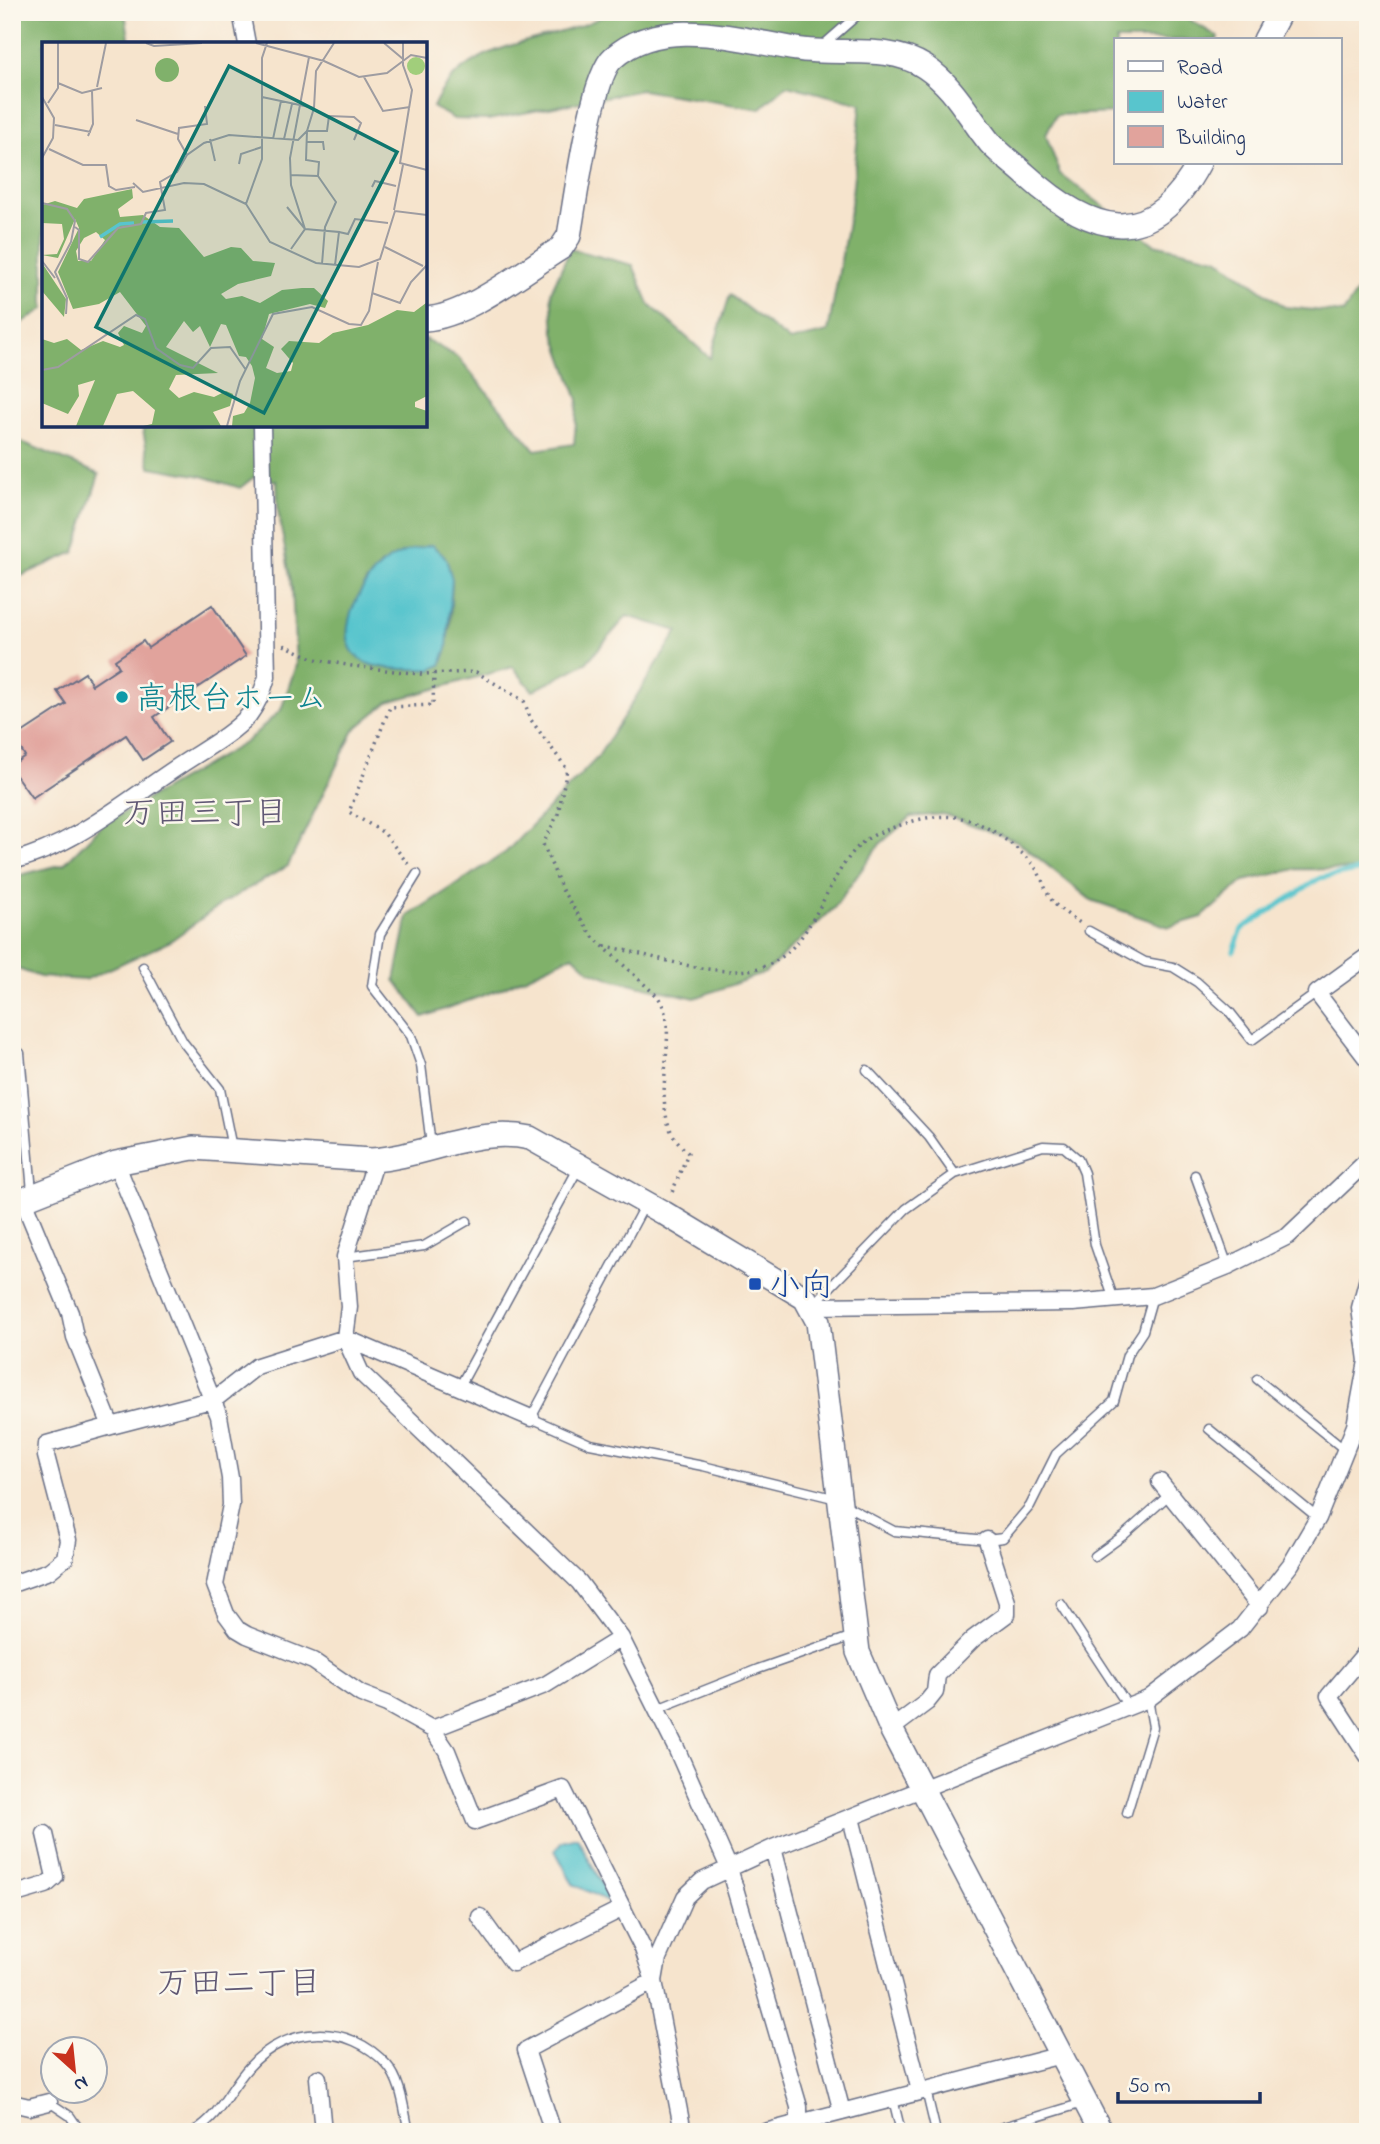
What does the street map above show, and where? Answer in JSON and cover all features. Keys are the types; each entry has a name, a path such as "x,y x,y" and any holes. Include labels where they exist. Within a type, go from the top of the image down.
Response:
{"street":[{"path":"240,12 247,42"},
{"path":"1266,38 1279,12"},
{"path":"427,318 441,318 467,305 561,248 569,236 594,100 611,59 637,44 663,35 703,34 815,52 896,55 922,65 944,80 991,143 1045,192 1085,218 1108,226 1140,223 1159,214 1177,200 1198,164"},
{"path":"12,861 38,855 68,839 247,718 262,695 267,677 262,427"},
{"path":"1368,956 1317,993 1368,1060"},
{"path":"111,1426 75,1337 70,1313 22,1200 117,1164 193,1147 371,1160 399,1159 481,1135 507,1133 530,1138 655,1208 798,1294 812,1306 818,1322 858,1652 891,1729 1101,2132"},
{"path":"371,1160 373,1169 345,1257 349,1307 345,1338 361,1373 579,1582 621,1639 657,1709 729,1868 800,2127"},
{"path":"812,1306 1073,1303 1153,1296 1228,1266 1288,1237 1368,1160"},
{"path":"117,1164 215,1399 230,1478 231,1505 215,1585 226,1614 237,1629 313,1661 360,1694 387,1704 432,1729 447,1751 475,1821 563,1789 623,1908 654,1980 683,2132"},
{"path":"654,1980 658,1958 685,1897 702,1881 773,1849 1148,1699 1240,1629 1260,1607 1291,1564 1318,1518 1345,1450 1361,1430 1367,1361 1360,1308 1368,1278"},
{"path":"12,1584 49,1571 65,1558 68,1540 46,1456 47,1444 215,1399 257,1366 345,1338 531,1418"},
{"path":"1165,1488 1260,1607"},
{"path":"891,1729 928,1702 935,1692 937,1675 973,1639 1007,1614 1007,1602 987,1540"},
{"path":"432,1729 545,1685 621,1639"},
{"path":"1368,1650 1329,1696 1368,1756"},
{"path":"850,1818 923,2090"},
{"path":"12,1895 46,1885 55,1877 45,1834"},
{"path":"773,1849 842,2112"},
{"path":"480,1917 513,1963 623,1908"},
{"path":"553,2132 526,2050 654,1980"},
{"path":"765,2132 800,2127 842,2112 1061,2055"},
{"path":"318,2078 323,2132"},
{"path":"12,2103 29,2107 38,2105"}],"lane":[{"path":"815,52 861,12"},
{"path":"416,874 380,934 372,986 411,1036 421,1065 431,1150"},
{"path":"1090,931 1145,962 1173,967 1197,982 1228,1011 1252,1040 1317,993"},
{"path":"144,967 183,1041 220,1088 232,1148"},
{"path":"12,1054 20,1053 22,1200"},
{"path":"867,1070 929,1137 955,1174"},
{"path":"812,1306 906,1209 955,1174 1042,1146 1064,1147 1078,1159 1084,1173 1095,1245 1114,1300"},
{"path":"460,1386 580,1166"},
{"path":"1195,1175 1228,1266"},
{"path":"655,1208 531,1418 590,1444 703,1466 839,1501 894,1531 987,1540 1003,1538 1013,1529 1030,1506 1056,1454 1114,1401 1127,1355 1143,1331 1153,1296"},
{"path":"345,1257 424,1246 467,1221"},
{"path":"1257,1379 1345,1450"},
{"path":"1209,1429 1318,1518"},
{"path":"1095,1556 1124,1535 1165,1488"},
{"path":"1061,1605 1128,1706"},
{"path":"657,1709 758,1669 856,1635"},
{"path":"1127,1813 1153,1727 1148,1699"},
{"path":"193,2132 213,2119 249,2066 280,2043 314,2032 346,2038 361,2045 388,2066 399,2087 409,2132"},
{"path":"923,2090 936,2132"},
{"path":"893,2099 901,2132"},
{"path":"987,2132 1086,2102"},
{"path":"55,2106 70,2116 81,2132"}],"path":[{"path":"282,644 315,659 434,674 476,672 524,701 531,720 566,769 558,814 543,844 547,857 576,914 592,936 666,1009 664,1108 672,1133 688,1153 655,1208"},
{"path":"416,874 384,833 349,812 390,706 433,705 434,674"},
{"path":"605,946 723,971 744,972 772,964 781,960 794,943 851,854 865,840 881,831 919,819 942,816 975,821 1001,838 1034,866 1053,902 1090,931"}],"green space":[{"path":"12,12 125,12 130,42 42,42 42,310 12,329"},
{"path":"610,12 1177,12 1218,37 1114,38 1114,113 1056,115 1046,135 1060,174 1154,244 1217,258 1285,307 1343,313 1368,276 1368,870 1296,869 1244,881 1202,917 1169,927 1091,900 1017,841 943,814 911,817 880,844 834,908 765,973 695,998 615,980 590,971 573,955 498,990 423,1017 395,980 408,916 506,852 597,758 678,631 627,616 586,663 533,691 513,667 388,702 354,730 288,866 223,903 169,942 85,980 40,977 12,967 12,877 64,864 102,825 246,742 281,710 296,665 292,588 278,511 277,481 254,477 240,488 202,476 150,467 142,427 427,427 427,340 459,358 535,450 574,444 578,400 554,332 551,292 570,249 633,265 649,304 710,358 730,295 790,341 828,332 851,205 861,104 787,85 760,109 641,90 488,120 454,119 433,107 447,83 466,66 487,54 562,32","holes":["382,564 452,579 450,626 441,665 351,617 366,582"]},
{"path":"12,438 99,474 75,552 12,580"}],"water":[{"path":"432,545 446,558 452,579 447,648 441,665 431,670 390,668 367,663 355,654 349,643 348,629 357,599 374,573 388,560"},
{"path":"577,1837 609,1897 607,1901 573,1884 555,1850 562,1841"}],"building":[{"name":"高根台ホーム","path":"212,605 246,656 154,717 170,742 143,760 126,735 32,798 12,770 12,765 25,756 14,738 66,704 57,691 85,673 92,685 119,667 115,660 143,641 148,648"}],"waterway":[{"path":"1234,951 1242,929 1320,878 1368,869"}],"place":[{"name":"高根台ホーム","path":"122,697"},
{"name":"小向","path":"755,1284"}],"district":[{"name":"万田三丁目","path":"205,811"},
{"name":"万田二丁目","path":"239,1981"}]}
